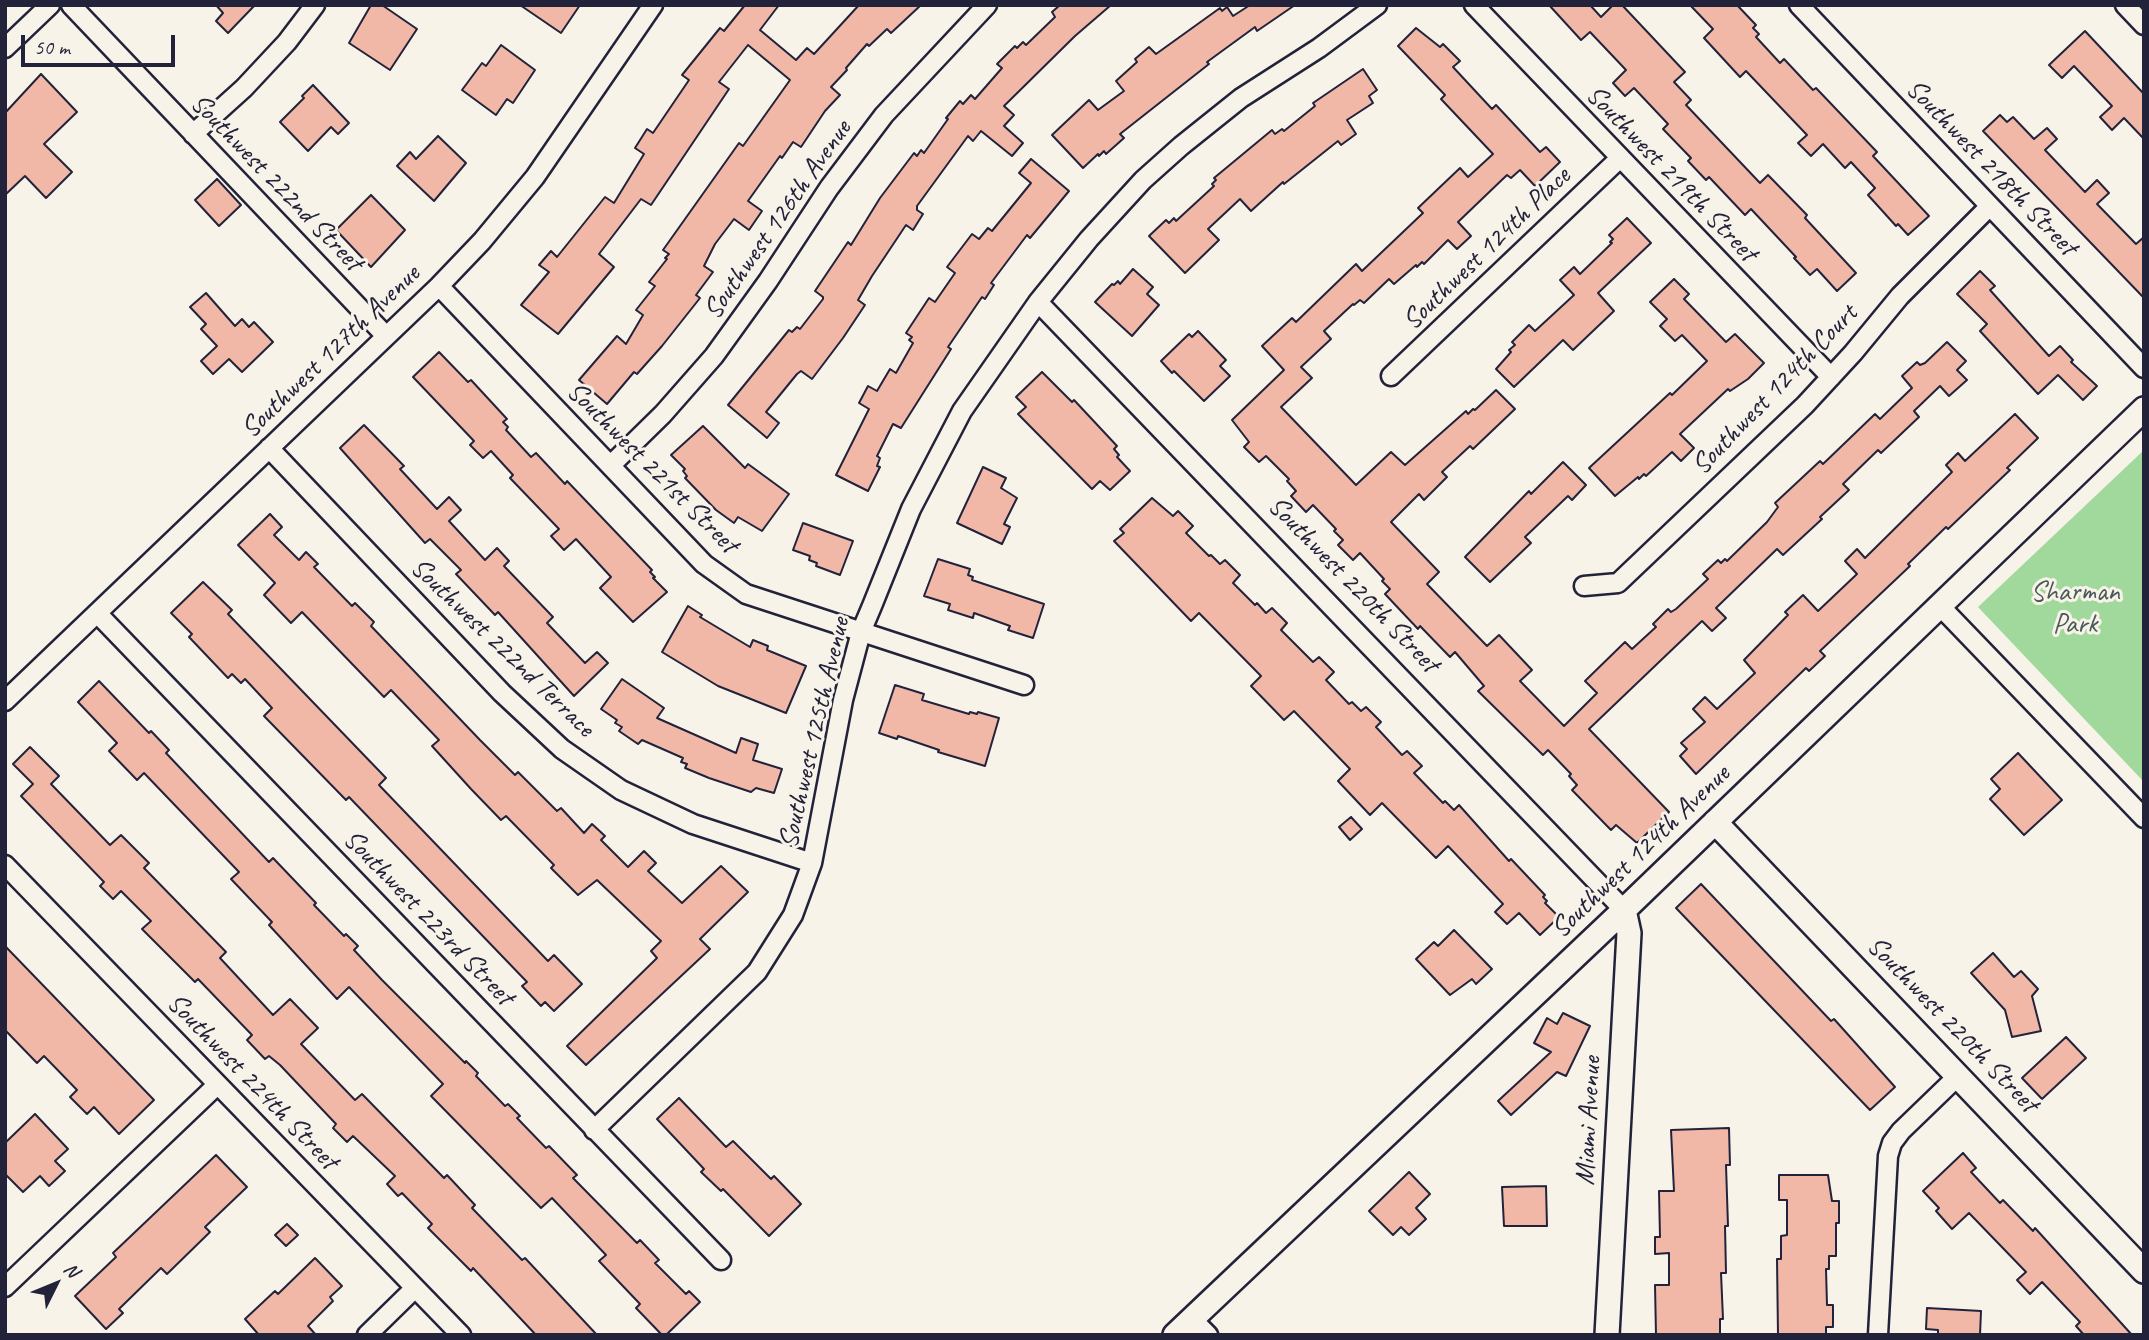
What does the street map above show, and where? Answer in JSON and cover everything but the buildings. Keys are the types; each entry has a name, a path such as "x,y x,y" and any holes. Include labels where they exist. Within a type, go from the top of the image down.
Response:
{"street":[{"path":"5,48 50,5"},
{"name":"Southwest 222nd Street","path":"71,5 386,336"},
{"path":"193,134 253,79 287,42 314,5"},
{"name":"Southwest 127th Avenue","path":"5,701 439,286 482,241 535,177 653,5"},
{"name":"Southwest 126th Avenue","path":"611,465 663,414 714,356 768,281 829,188 884,115 987,5"},
{"name":"Southwest 125th Avenue","path":"594,1130 757,972 793,915 812,863 843,700 861,632 911,509 962,411 1038,302 1089,239 1143,180 1241,98 1319,48 1377,5"},
{"name":"Southwest 219th Street","path":"1474,5 1831,377"},
{"name":"Southwest 218th Street","path":"1799,5 2144,368"},
{"path":"2125,5 2144,25"},
{"name":"Southwest 124th Place","path":"1391,376 1619,159"},
{"name":"Southwest 124th Court","path":"1584,586 1618,583 1831,377 1909,286 1990,206"},
{"name":"Southwest 221st Street","path":"439,286 704,564 746,594 1024,685"},
{"name":"Southwest 220th Street","path":"1038,302 1624,910"},
{"name":"Southwest 124th Avenue","path":"1192,1330 2144,409"},
{"name":"Southwest 222nd Terrace","path":"269,448 502,693 562,749 621,790 693,824 812,863"},
{"path":"1939,605 2144,818"},
{"name":"Southwest 223rd Street","path":"97,613 720,1260"},
{"name":"Southwest 220th Street","path":"1715,822 2144,1271"},
{"name":"Southwest 224th Street","path":"5,865 461,1335"},
{"name":"Miami Avenue","path":"1607,1335 1629,933 1624,910"},
{"path":"1878,1335 1888,1156 1892,1143 1959,1075"},
{"path":"5,1287 217,1085"},
{"path":"367,1335 415,1288"}],"green space":[{"name":"Sharman Park","path":"2144,450 2144,782 1978,607"}]}
